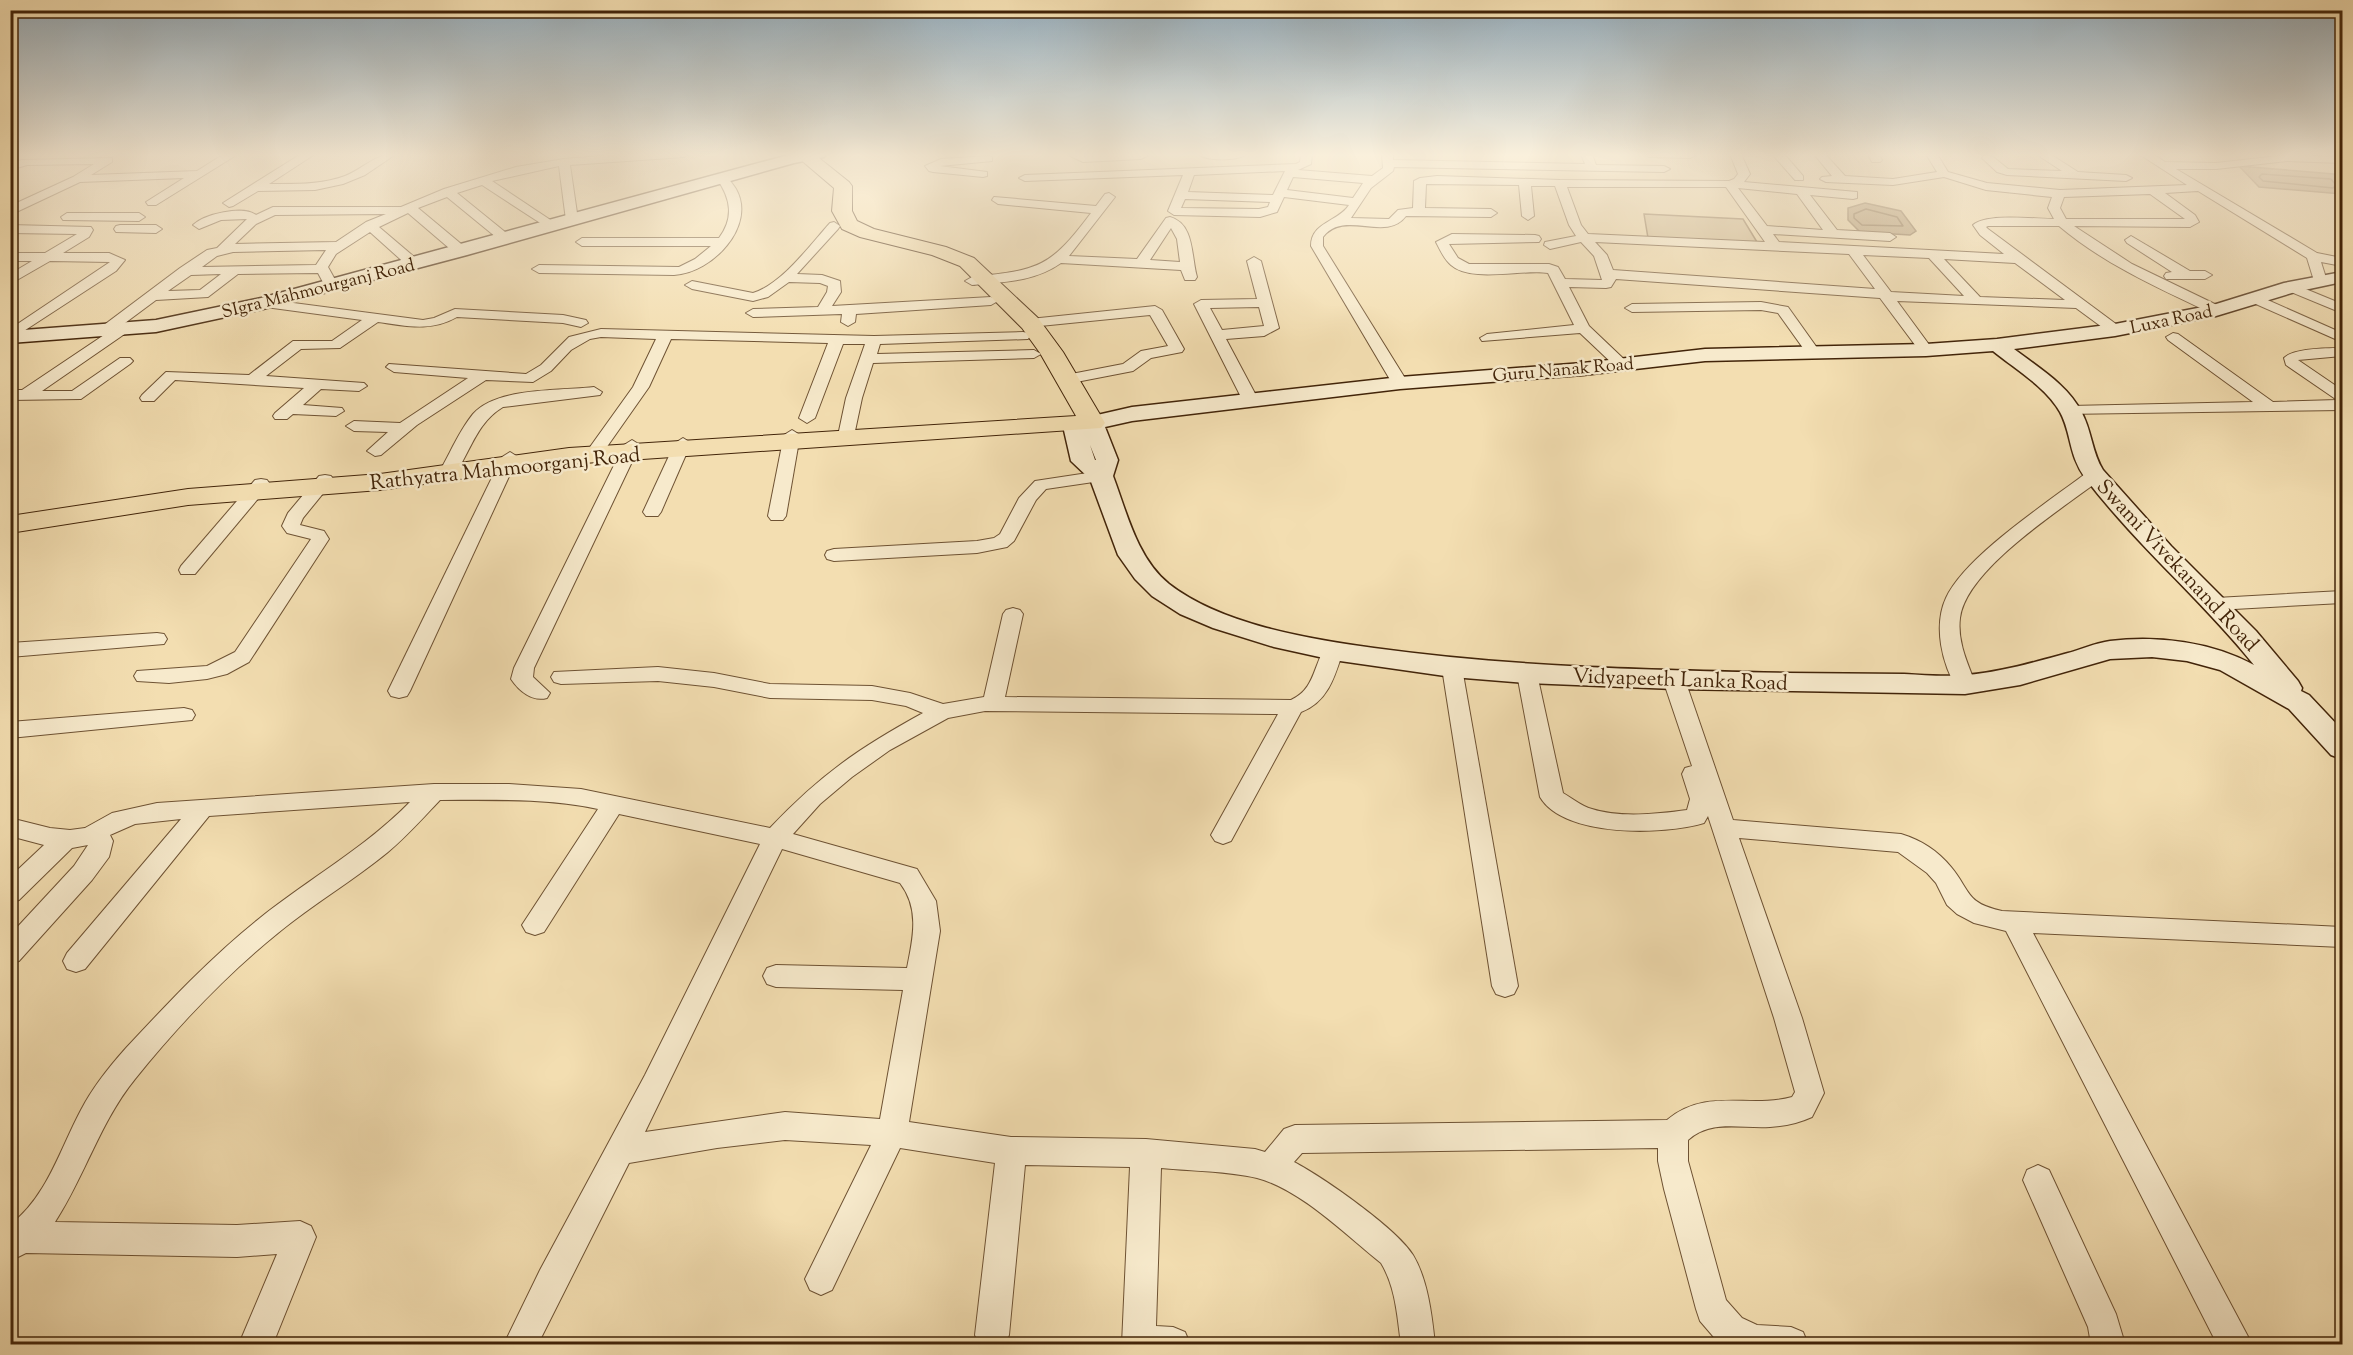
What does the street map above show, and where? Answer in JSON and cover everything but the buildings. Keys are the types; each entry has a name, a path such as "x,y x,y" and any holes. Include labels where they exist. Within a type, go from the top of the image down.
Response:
{"main road":[{"path":"830,217 834,226"},
{"name":"Vidyapeeth Lanka Road","path":"845,217 849,225 867,233 953,255 967,262 991,301 1010,320 1027,330 1034,354 1081,420"},
{"name":"Vidyapeeth Lanka Road","path":"834,226 856,237 941,259 979,280 1027,330 1066,379 1081,420"},
{"name":"Rathyatra Mahmoorganj Road","path":"10,517 199,490 436,476 508,461 598,447 681,447 797,432 1081,420"},
{"name":"Rathyatra Mahmoorganj Road","path":"797,432 1081,420"},
{"name":"Rathyatra Mahmoorganj Road","path":"322,484 451,467 631,448"},
{"name":"Rathyatra Mahmoorganj Road","path":"10,525 258,488"}],"street":[{"path":"36,229 61,217"},
{"path":"119,229 139,217"},
{"path":"199,225 216,217"},
{"path":"223,249 258,217"},
{"path":"331,285 322,269 323,259 370,225 388,217"},
{"path":"418,217 461,251"},
{"path":"479,217 506,239"},
{"path":"538,217 551,226"},
{"name":"SIgra Mahmourganj Road","path":"10,336 113,330 166,324 263,303 582,217"},
{"path":"539,269 685,270 713,252 722,242 736,217"},
{"path":"979,280 1033,272 1058,259 1094,217"},
{"path":"1344,217 1321,231 1317,237 1317,246 1400,383"},
{"path":"1339,221 1390,223 1398,217"},
{"path":"1560,283 1600,285 1609,282 1609,274 1600,255 1584,238 1572,217"},
{"path":"1754,217 1775,246"},
{"path":"1822,217 1833,234"},
{"path":"2059,217 2063,223 2106,254 2216,310"},
{"path":"2115,330 2018,259 1984,232 1979,225 1987,222 2193,222 2188,217"},
{"path":"2246,217 2313,256 2343,262"},
{"path":"1058,259 1141,262 1188,272 1185,243 1181,231 1170,221 1141,262"},
{"path":"370,225 414,264"},
{"path":"692,285 757,296 768,292 834,226"},
{"path":"10,229 156,229"},
{"path":"10,280 85,234 87,230"},
{"path":"1763,230 1890,237"},
{"path":"1535,239 1452,238 1442,242 1453,260 1462,266 1475,269 1549,268 1553,270 1583,328 1621,364"},
{"path":"1551,245 1584,238 2018,259"},
{"path":"2131,240 2186,275"},
{"path":"582,242 722,242"},
{"path":"2116,242 2166,276"},
{"path":"18,395 113,330 152,296 204,257 223,249 338,246"},
{"path":"255,270 285,247"},
{"path":"1853,250 1926,350"},
{"path":"1932,254 1976,301"},
{"path":"2313,256 2318,289 2343,309"},
{"path":"10,257 109,257 118,261 10,336"},
{"path":"1217,335 1270,330 1273,326 1254,261"},
{"path":"185,271 322,269"},
{"path":"152,296 203,294 234,271"},
{"path":"1609,274 1976,301 2079,304"},
{"path":"2147,276 2205,275"},
{"name":"Luxa Road","path":"1996,345 2115,330 2216,310 2292,287 2318,289 2343,277"},
{"path":"784,278 822,279 835,284 834,292 822,311"},
{"path":"2318,289 2343,297"},
{"path":"2254,298 2343,338"},
{"path":"753,313 849,310 991,301"},
{"path":"263,303 423,324 438,322 455,313 562,319 581,323"},
{"path":"1251,401 1201,304 1266,303"},
{"path":"1632,308 1774,306 1783,310 1813,352"},
{"path":"777,516 797,432 842,340 849,310"},
{"path":"394,367 522,379 534,376 567,344 581,336 615,332 874,340 1027,330 1112,312 1155,310 1177,349 1146,354 1128,368 1066,379"},
{"path":"252,380 298,344 335,345 375,318"},
{"path":"1487,338 1583,328"},
{"path":"598,447 641,387 666,334"},
{"path":"2173,337 2269,406"},
{"path":"847,431 854,398 874,340"},
{"name":"Guru Nanak Road","path":"1081,420 1400,383 1705,355 1926,350 1996,345"},
{"name":"Swami Vivekanand Road","path":"1996,345 2053,389 2070,411 2085,460 2095,475 2162,551 2246,637 2309,712 2343,748"},
{"path":"2343,352 2296,356 2291,358 2291,362 2343,397"},
{"path":"867,359 1034,354"},
{"path":"54,411 125,361"},
{"path":"148,398 171,375 359,386"},
{"path":"375,451 403,428 482,376"},
{"path":"317,384 285,412 336,411 318,425"},
{"path":"451,467 480,415 494,404 508,400 594,392"},
{"path":"18,395 75,396"},
{"path":"2070,411 2343,405"},
{"name":"Vidyapeeth Lanka Road","path":"1081,420 1082,461 1101,476 1131,555 1144,574 1161,590 1189,608 1223,622 1274,638 1333,651 1452,668 1527,674 1965,685 2020,676 2109,650 2152,648 2189,652 2230,664 2309,712"},
{"path":"354,426 403,428"},
{"path":"652,512 681,447"},
{"path":"539,693 522,679 524,668 631,448"},
{"path":"399,691 508,461"},
{"path":"1965,685 1951,643 1949,620 1955,600 1966,582 2003,547 2095,475"},
{"path":"834,555 977,547 1000,543 1008,537 1028,498 1041,485 1101,476"},
{"path":"144,676 213,672 242,657 320,539 318,535 293,529 291,526 294,517 322,484"},
{"path":"188,570 258,488"},
{"path":"2216,604 2343,597"},
{"path":"993,704 1013,614"},
{"path":"10,650 157,639"},
{"path":"521,1344 551,1281 621,1150 775,838 812,798 844,771 912,726 942,711 966,705 993,704 1293,707 1305,704 1314,697 1322,684 1333,651"},
{"path":"1452,668 1505,986"},
{"path":"561,677 658,674 706,679 771,691 852,691 910,700 942,711"},
{"path":"1527,674 1552,797 1584,816 1621,821 1665,822 1695,817 1702,799 1668,679"},
{"path":"1668,679 1725,828 1788,1018 1810,1093 1802,1108 1786,1114 1707,1113 1683,1122 1673,1134 1673,1161 1712,1308 1730,1330 1755,1341 1791,1344"},
{"path":"1223,835 1293,707"},
{"path":"10,730 184,715"},
{"path":"16,1241 49,1205 102,1101 123,1072 152,1040 245,946 295,906 378,846 434,792"},
{"path":"10,893 79,837 132,815 434,792 547,794 581,797 775,838 908,876 920,890 927,908 927,931 892,1133 821,1279"},
{"path":"535,925 614,803"},
{"path":"76,961 203,808"},
{"path":"10,827 45,837 79,837 101,841 100,850 83,873 12,949"},
{"path":"1725,828 1901,843 1916,849 1932,861 1957,898 1971,910 1986,918 2014,922 2343,937"},
{"path":"2014,922 2235,1344"},
{"path":"776,976 920,979"},
{"path":"621,1150 717,1134 785,1126 892,1133 1011,1151 1146,1153 1255,1163 1285,1173 1319,1195 1392,1252 1403,1269 1411,1296 1418,1344"},
{"path":"1270,1168 1295,1139 1673,1134"},
{"path":"993,1335 1011,1151"},
{"path":"1146,1153 1139,1343 1173,1344"},
{"path":"2038,1180 2104,1326 2108,1344"},
{"path":"16,1241 237,1240 300,1237 256,1344"}],"shaded area":[{"path":"1645,217 1708,217 1743,219 1757,242 1648,238"}],"water":[{"path":"1848,217 1906,217 1916,231 1910,235 1860,232"}]}
